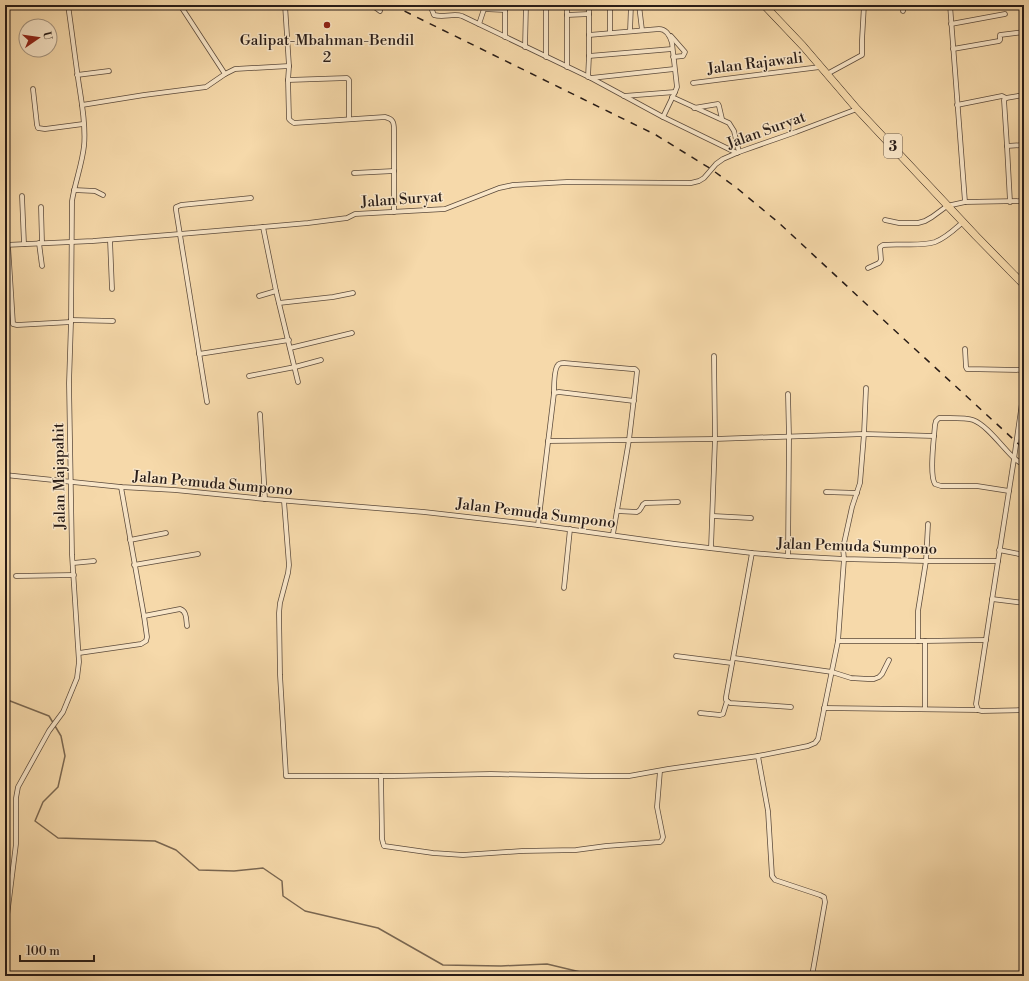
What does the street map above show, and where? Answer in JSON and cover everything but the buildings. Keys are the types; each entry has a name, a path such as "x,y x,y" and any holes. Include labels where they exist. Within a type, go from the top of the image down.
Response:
{"highway":[{"name":"3","path":"764,5 803,46 857,109 947,206 1024,285"}],"street":[{"name":"Jalan Majapahit","path":"5,932 16,844 18,787 49,731 63,712 77,678 79,662 73,563 69,376 72,200 84,146 82,105 68,5"},
{"path":"180,5 202,37 223,75"},
{"path":"285,5 290,121 294,123 385,117 391,119 394,122 394,212"},
{"path":"372,5 380,10"},
{"path":"431,5 433,14 436,16 459,15 589,78 662,117 738,152"},
{"path":"526,5 526,47"},
{"path":"546,5 546,57"},
{"path":"567,5 567,67"},
{"path":"589,5 589,78"},
{"path":"610,5 610,33"},
{"path":"630,31 631,5"},
{"path":"639,5 642,30"},
{"path":"827,74 862,56 864,5"},
{"path":"903,11 904,5"},
{"path":"950,5 965,202"},
{"path":"478,24 484,7 505,7 505,37"},
{"path":"567,15 589,14"},
{"path":"951,24 1005,14"},
{"path":"589,35 662,29 685,52 683,56 673,57"},
{"path":"953,49 999,41 1000,35 1024,32"},
{"path":"662,117 675,92 676,87 670,36"},
{"path":"589,56 672,49"},
{"path":"82,105 206,87 223,75 235,69 288,66"},
{"name":"Jalan Rajawali","path":"693,83 820,67"},
{"path":"589,78 674,69"},
{"path":"77,75 109,71"},
{"path":"288,80 347,78 350,82 349,119"},
{"path":"33,89 38,128 44,129 83,124"},
{"path":"624,96 675,92"},
{"path":"957,106 1002,96 1006,98 1024,95"},
{"path":"672,97 729,123 732,126 738,152"},
{"path":"1006,98 1004,100 1010,202"},
{"path":"694,108 718,104 722,119"},
{"name":"Jalan Suryat","path":"6,245 110,240 308,223 347,218 355,214 445,210 499,188 513,185 566,182 691,183 704,178 716,164 738,152 857,109"},
{"path":"1007,146 1024,145"},
{"path":"354,173 394,171"},
{"path":"74,190 95,191 103,195"},
{"path":"22,196 24,244"},
{"path":"207,402 176,207 251,198"},
{"path":"885,220 899,223 918,223 926,221 947,206 965,202 1024,201"},
{"path":"41,207 42,266"},
{"path":"868,268 879,263 880,247 882,245 925,244 936,242 963,222"},
{"path":"263,227 276,291 298,382"},
{"path":"110,240 112,289"},
{"path":"6,245 14,324 71,321 113,321"},
{"path":"259,296 276,291"},
{"path":"279,303 333,297 353,293"},
{"path":"290,348 352,333"},
{"path":"199,354 289,340"},
{"path":"964,349 967,369 1024,370"},
{"path":"711,548 713,516 714,356"},
{"path":"249,376 321,360"},
{"path":"538,525 557,366 564,363 632,369 636,370 637,373 634,401 613,534"},
{"path":"284,500 288,573 280,604 279,650 281,710 286,776 491,774 629,776 758,756 812,745 818,739 838,641 844,559 843,548 852,507 861,476 866,388"},
{"path":"978,710 976,704 1024,389"},
{"path":"554,393 559,392 634,401"},
{"path":"788,394 788,556"},
{"path":"260,414 265,499"},
{"path":"1009,491 978,486 941,486 935,484 932,479 936,423 939,418 975,420 994,437 1014,459 1024,465"},
{"path":"548,441 714,439 864,434 934,436"},
{"name":"Jalan Pemuda Sumpono","path":"5,475 121,487 175,490 424,512 613,534 752,553 844,559 998,561"},
{"path":"79,653 144,643 146,641 147,637 144,616 121,487"},
{"path":"826,492 857,493"},
{"path":"617,511 637,512 645,503 678,502"},
{"path":"713,516 752,518"},
{"path":"918,641 918,612 926,561 928,524"},
{"path":"564,588 570,529"},
{"path":"130,540 166,533"},
{"path":"999,550 1024,555"},
{"path":"700,712 720,715 722,714 727,701 726,697 752,553"},
{"path":"134,565 198,554"},
{"path":"73,563 94,561"},
{"path":"16,576 74,575"},
{"path":"992,599 1024,603"},
{"path":"144,616 180,609 185,612 187,626"},
{"path":"838,641 986,640"},
{"path":"925,641 925,709"},
{"path":"676,656 732,663"},
{"path":"734,658 832,672 851,678 868,680 877,679 882,674 889,660"},
{"path":"727,701 791,707"},
{"path":"824,708 982,711 1024,710"},
{"path":"758,756 768,811 771,873 775,880 820,894 825,902 812,976"},
{"path":"381,776 382,843 384,846 463,855 522,851 576,850 660,842 663,839 657,807 660,771"}],"waterway":[{"path":"5,699 49,716 61,736 65,756 58,787 43,802 35,821 58,838 155,841 176,850 199,870 234,871 263,868 282,881 283,896 305,911 378,928 443,965 501,966 547,964 597,976"}],"railway":[{"path":"392,5 656,135 711,169 779,223 1024,449"}],"place":[{"name":"Galipat-Mbahman-Bendil 2","path":"327,25"}]}
